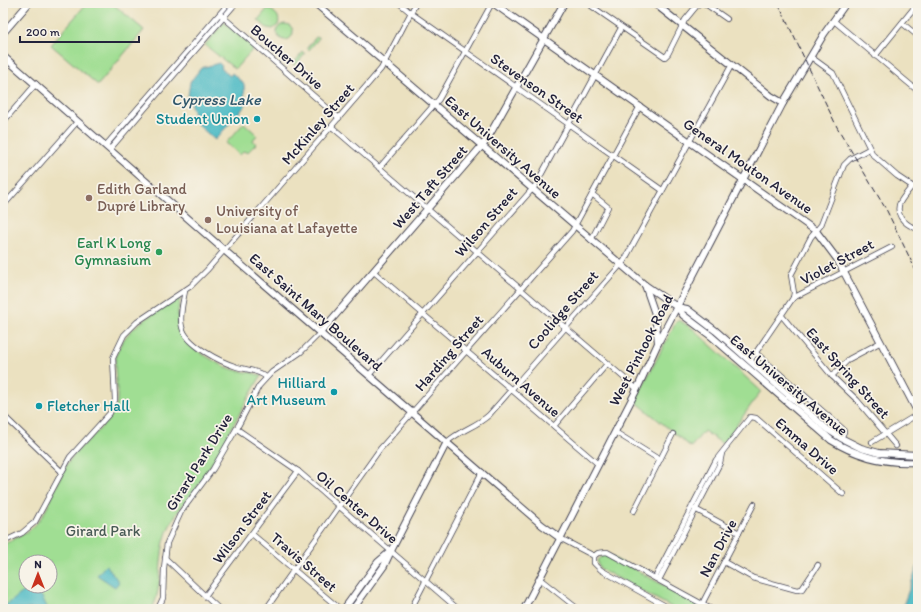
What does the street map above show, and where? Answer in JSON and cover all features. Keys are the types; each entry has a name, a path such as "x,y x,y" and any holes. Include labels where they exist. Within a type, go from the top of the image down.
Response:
{"street":[{"path":"3,33 29,3"},
{"path":"222,15 229,3"},
{"path":"108,147 125,123 222,15 236,3"},
{"name":"East University Avenue","path":"315,3 620,265 644,285 677,307 683,315 700,327 824,436 838,445 872,459 894,462 918,462"},
{"name":"Stevenson Street","path":"399,3 662,190"},
{"name":"McKinley Street","path":"3,542 22,533 35,522 61,471 76,449 108,416 114,407 115,396 112,361 124,335 137,322 185,291 224,250 332,127 380,69 416,3"},
{"path":"379,168 434,106 466,52 492,3"},
{"name":"General Mouton Avenue","path":"492,3 816,231 844,271 918,414"},
{"name":"West Taft Street","path":"320,333 482,146 517,88 564,3"},
{"path":"587,3 665,57 683,27 685,20 699,3"},
{"path":"654,3 731,66 770,96 783,103"},
{"path":"704,3 728,19"},
{"name":"West Pinhook Road","path":"524,609 637,390 658,343 783,103 846,3"},
{"path":"875,56 918,3"},
{"name":"Boucher Drive","path":"222,15 339,118"},
{"path":"834,21 918,91"},
{"path":"902,23 918,36"},
{"name":"Wilson Street","path":"369,375 532,189 622,28"},
{"name":"East Saint Mary Boulevard","path":"3,56 224,250 542,525 560,538"},
{"path":"811,57 834,73 869,149 879,160 918,190"},
{"name":"Coolidge Street","path":"353,609 384,566 447,442 461,432 481,422 620,265 731,66"},
{"path":"108,147 129,127 167,78"},
{"path":"3,122 36,84"},
{"name":"Harding Street","path":"266,609 340,507 374,457 575,226 640,106"},
{"path":"3,206 77,122"},
{"path":"125,123 129,127"},
{"path":"332,127 637,390"},
{"path":"745,366 756,353 793,298 794,293 791,275 816,231 822,225 844,165 850,159 869,149"},
{"path":"912,186 899,208 904,221 918,229"},
{"path":"591,240 608,207 592,194"},
{"name":"Violet Street","path":"793,298 892,247"},
{"name":"Auburn Avenue","path":"374,272 598,464"},
{"path":"644,285 655,314 658,343"},
{"path":"185,291 181,322 186,337 194,344 226,363 259,372 266,377"},
{"name":"East University Avenue","path":"677,307 687,309 750,361 827,429 841,438 861,448 879,453 918,455"},
{"name":"East Spring Street","path":"782,316 832,376 857,400 896,446"},
{"name":"Girard Park Drive","path":"158,609 163,598 164,558 167,543 177,518 213,468 237,429 254,393 266,377 301,352 320,333"},
{"path":"832,376 849,359 880,342"},
{"path":"756,353 843,429 844,432 838,445"},
{"path":"554,426 607,364"},
{"path":"872,442 918,414"},
{"name":"Emma Drive","path":"694,509 716,460 748,419 754,417 843,494"},
{"path":"4,418 61,471"},
{"name":"Oil Center Drive","path":"237,429 298,471 458,609"},
{"path":"614,432 660,460"},
{"path":"634,511 673,434"},
{"name":"Wilson Street","path":"205,596 298,471"},
{"path":"411,609 482,472"},
{"name":"Nan Drive","path":"702,604 754,504"},
{"path":"657,579 694,509 739,534"},
{"name":"Travis Street","path":"252,534 340,609"},
{"path":"560,538 594,556 607,552 711,609"},
{"name":"Coolidge Street","path":"344,609 378,562 391,551"},
{"path":"594,556 594,563 601,570 671,609"},
{"path":"164,558 219,609"},
{"path":"724,562 753,578 796,590 802,588 818,565"},
{"path":"540,579 578,609"}],"green space":[{"path":"87,3 112,3 144,30 98,85 51,45"},
{"path":"268,8 277,15 279,19 278,25 273,29 267,28 258,20"},
{"path":"224,22 254,48 235,69 205,45"},
{"path":"282,24 288,24 293,29 291,38 288,40 282,40 277,35 277,29"},
{"path":"316,37 319,38 309,50 307,48"},
{"path":"303,52 305,54 295,66 293,64"},
{"path":"244,123 257,135 253,140 256,144 247,153 244,151 240,155 226,143"},
{"name":"Girard Park","path":"178,298 180,300 178,310 178,326 180,332 189,344 227,367 261,376 204,477 170,524 164,542 158,590 152,609 3,609 3,545 25,533 36,524 47,508 62,473 72,457 107,422 115,409 116,404 116,355 128,334 147,318"},
{"path":"679,320 693,329 761,391 723,444 704,431 691,447 635,401 676,322"},
{"path":"604,555 610,556 707,609 675,609 601,569 597,560"}],"water":[{"name":"Cypress Lake","path":"219,63 222,66 221,68 230,76 232,73 244,84 245,106 215,140 197,124 188,96 190,82 201,68"},
{"path":"106,565 119,582 115,587 97,575"},
{"path":"918,565 918,609 902,609 904,603"},
{"path":"38,594 42,597 48,609 3,609 3,606 20,595"}],"railway":[{"path":"778,3 837,127 887,211 918,275"}],"place":[{"name":"Student Union","path":"257,119"},
{"name":"Edith Garland Dupré Library","path":"89,198"},
{"name":"University of Louisiana at Lafayette","path":"208,220"},
{"name":"Earl K Long Gymnasium","path":"159,252"},
{"name":"Hilliard Art Museum","path":"334,392"},
{"name":"Fletcher Hall","path":"39,406"}]}
